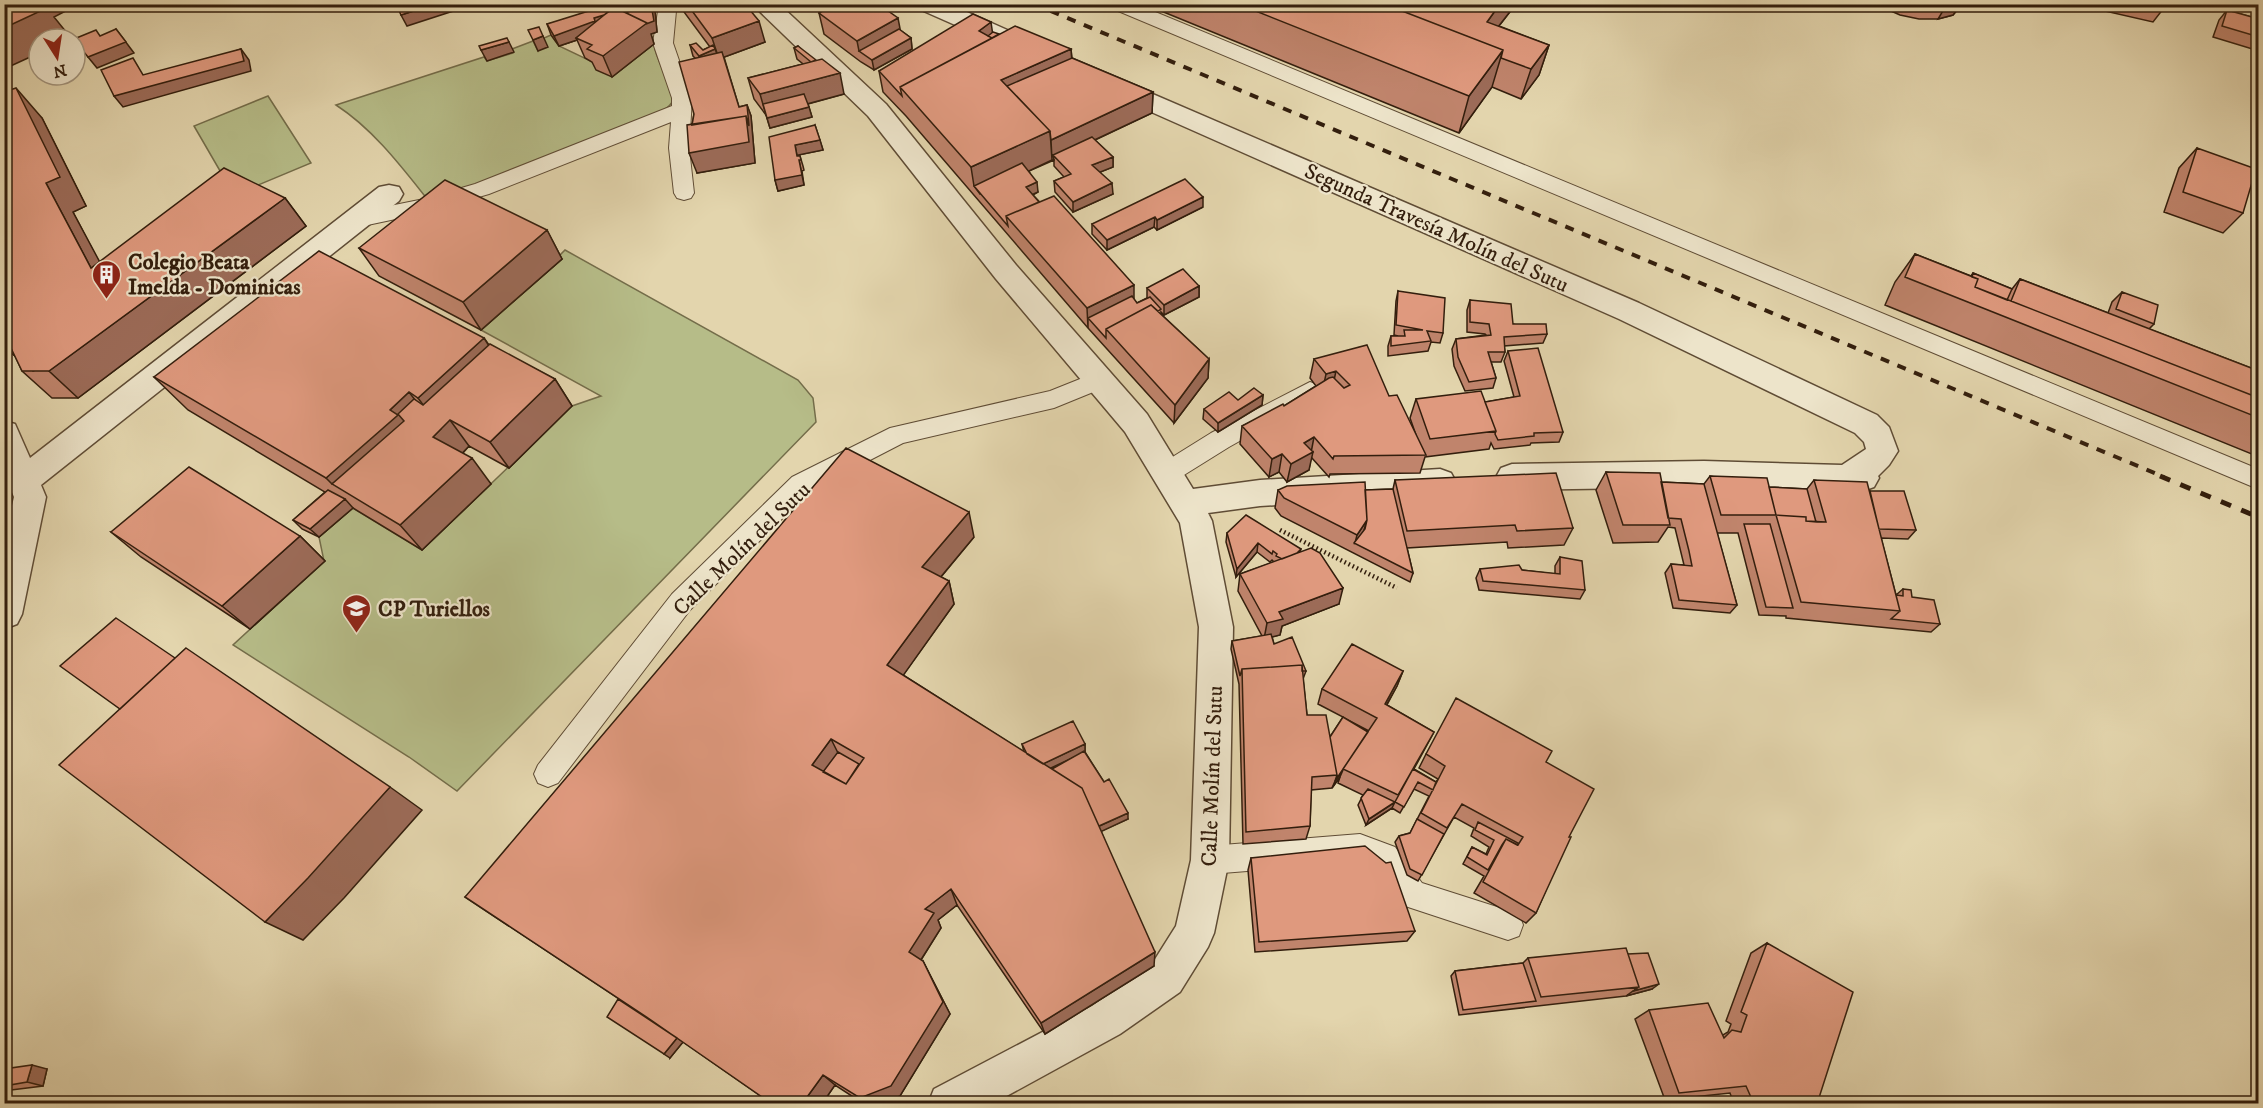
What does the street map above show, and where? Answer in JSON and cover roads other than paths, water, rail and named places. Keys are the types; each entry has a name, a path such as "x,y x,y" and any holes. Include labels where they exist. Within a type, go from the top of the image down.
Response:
{"street":[{"name":"Calle Molín del Sutu","path":"764,4 877,110 1006,272 1136,423 1196,521 1216,627 1210,860 1194,933 1166,978 1106,1020 949,1104"},
{"path":"927,4 1034,50"},
{"name":"Segunda Travesía Molín del Sutu","path":"1088,75 1629,311 1866,424 1878,436 1882,451 1874,463 1841,478"},
{"path":"24,480 389,194"},
{"path":"4,433 30,497 5,614"},
{"path":"1185,502 1260,493 1472,479 1704,474 1873,479"}],"lane":[{"path":"664,4 667,11 663,43 682,98 679,148 684,193"},
{"path":"1118,4 2259,480"},
{"path":"358,219 424,206 482,189 681,110"},
{"name":"Calle Molín del Sutu","path":"548,774 681,602 801,484 898,435 1054,399 1100,380"},
{"path":"1167,473 1220,440 1310,391"},
{"path":"1210,860 1360,848 1385,857 1396,875 1413,895 1509,925"}],"railway":[{"path":"1034,4 2164,477"},
{"path":"2160,476 2258,517"}],"place":[{"name":"Colegio Beata Imelda - Dominicas","path":"107,300"},
{"name":"CP Turiellos","path":"357,634"}]}
